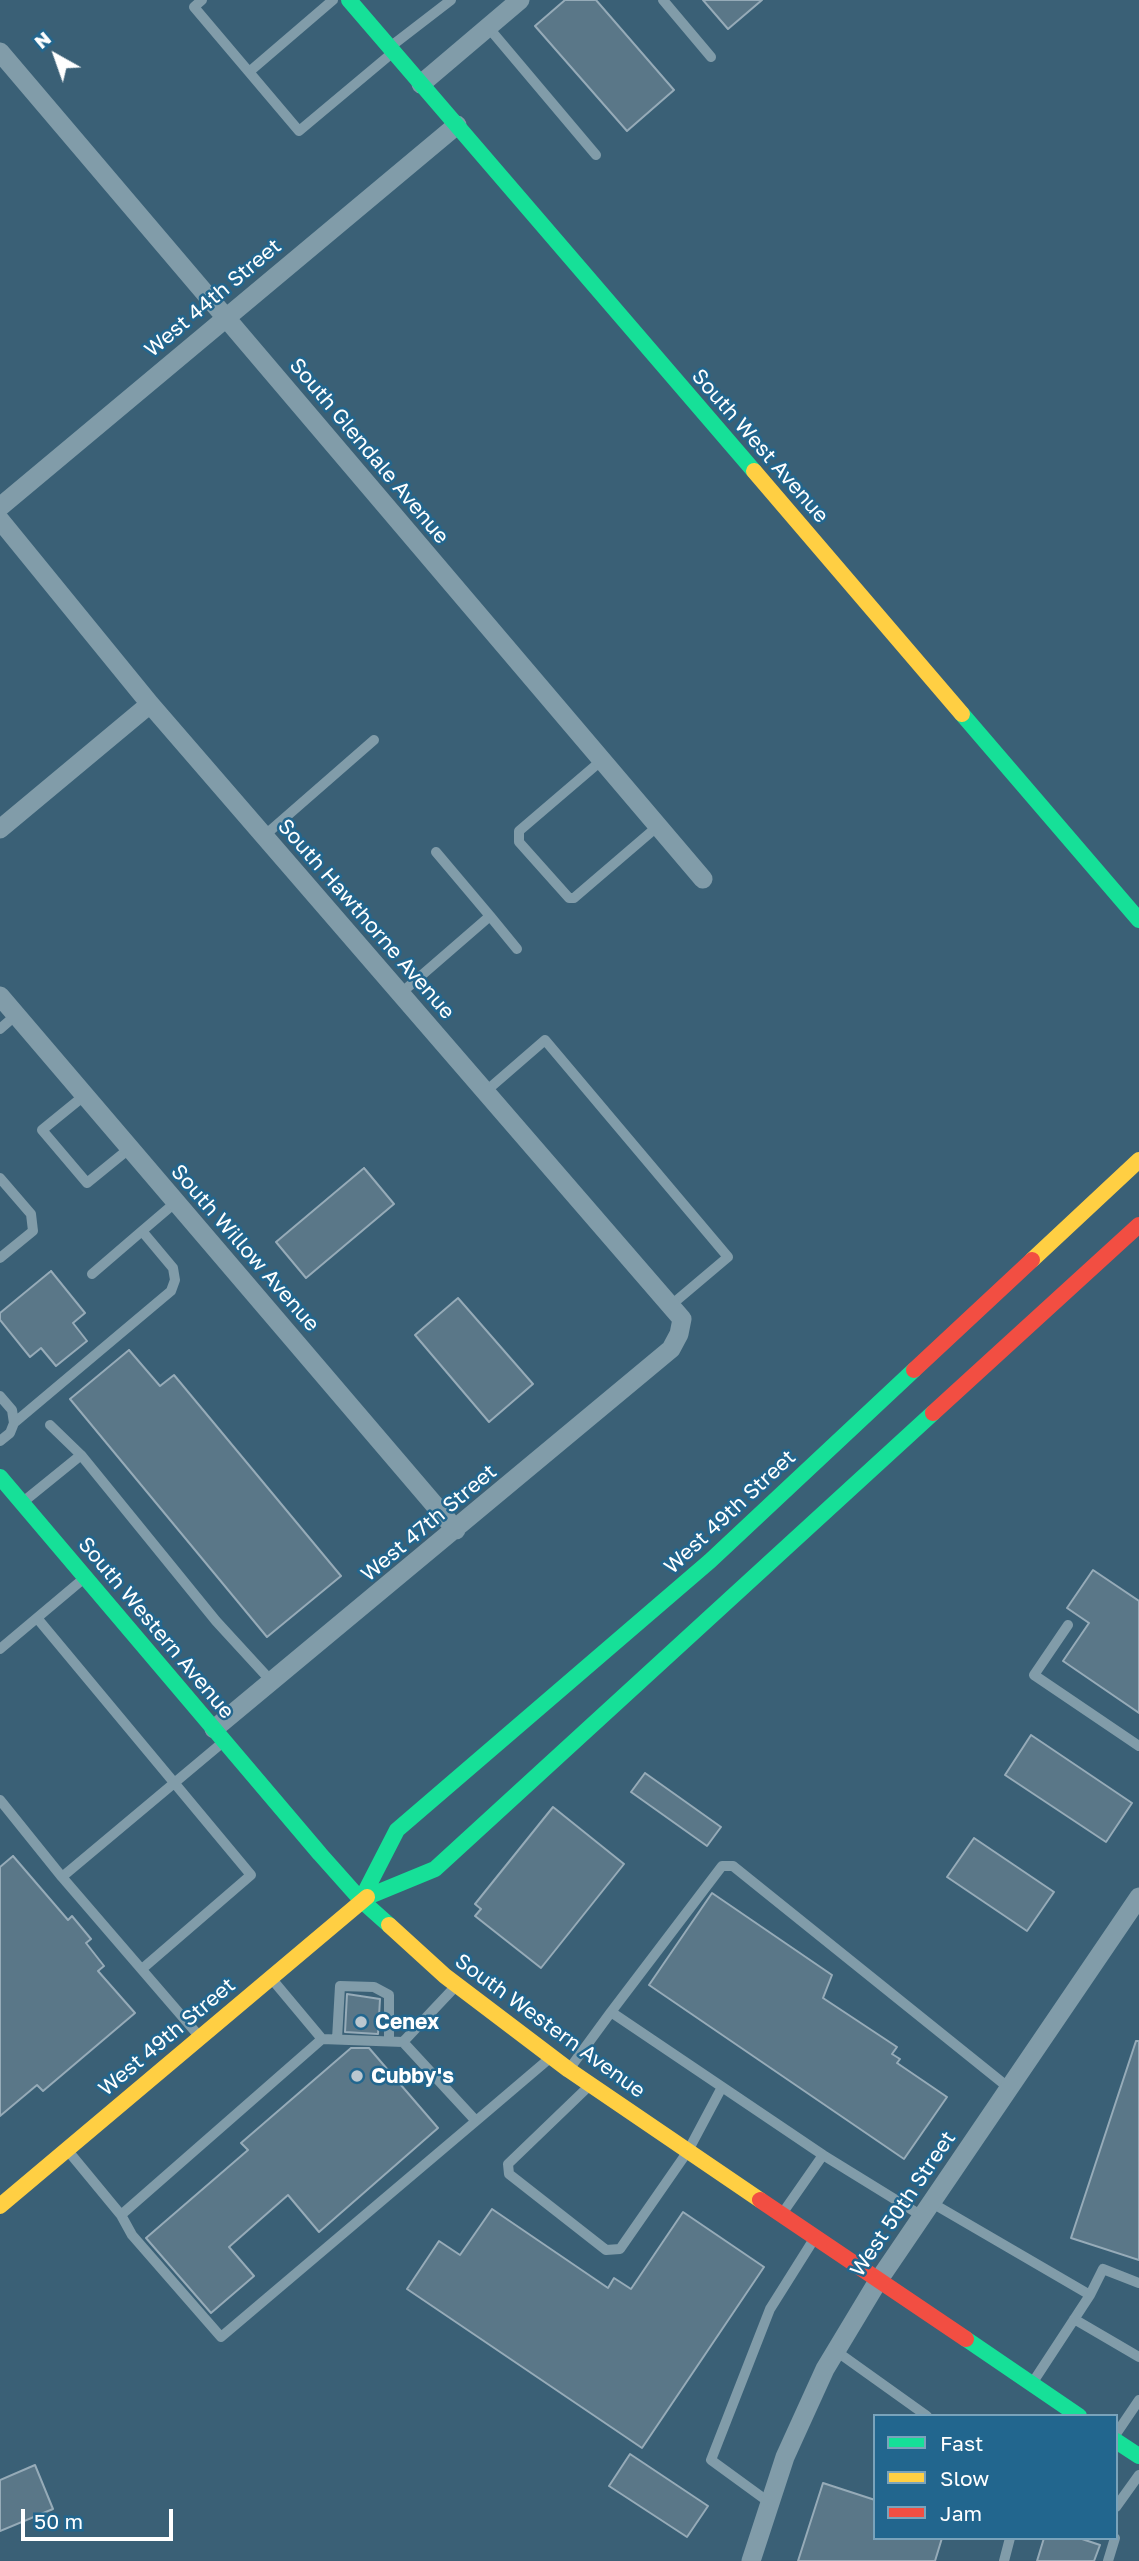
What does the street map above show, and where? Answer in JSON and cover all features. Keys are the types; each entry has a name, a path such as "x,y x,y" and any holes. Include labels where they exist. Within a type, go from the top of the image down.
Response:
{"street":[{"name":"South West Avenue","path":"349,0 1139,920"},
{"path":"421,84 520,0"},
{"name":"South Glendale Avenue","path":"0,51 704,879"},
{"name":"West 44th Street","path":"0,507 457,125"},
{"name":"South Hawthorne Avenue","path":"0,520 149,704 681,1319 679,1334 671,1349"},
{"path":"0,830 149,704"},
{"name":"South Willow Avenue","path":"0,996 456,1530"},
{"name":"West 49th Street","path":"361,1900 397,1830 710,1561 1139,1160"},
{"name":"West 49th Street","path":"0,2206 361,1900 435,1869 1139,1225"},
{"name":"West 47th Street","path":"219,1735 272,1682 671,1349"},
{"name":"South Western Avenue","path":"0,1476 361,1900 456,1986 590,2085 1031,2384 1048,2401 1075,2414"},
{"name":"West 50th Street","path":"751,2561 785,2457 836,2351 878,2281 1139,1896"},
{"path":"1118,2442 1139,2456"}],"lane":[{"path":"249,72 333,0"},
{"path":"195,2 299,131 451,0"},
{"path":"663,0 711,57"},
{"path":"488,27 596,155"},
{"path":"264,836 374,740"},
{"path":"602,760 519,831 519,842 569,898 574,898 658,826"},
{"path":"436,852 517,949"},
{"path":"400,994 490,916"},
{"path":"0,1029 16,1015"},
{"path":"485,1091 545,1041 728,1257 670,1306"},
{"path":"85,1095 43,1130 87,1183 130,1148"},
{"path":"0,1178 31,1214 33,1231 0,1258"},
{"path":"92,1274 176,1202"},
{"path":"0,1441 9,1433 14,1423 171,1291 175,1280 173,1268 142,1231"},
{"path":"0,1396 12,1410 14,1423"},
{"path":"50,1425 81,1455 216,1621 272,1682"},
{"path":"22,1503 81,1455"},
{"path":"0,1649 86,1577"},
{"path":"37,1618 251,1875 142,1969"},
{"path":"1068,1625 1034,1675 1139,1746"},
{"path":"62,1877 174,1784 219,1735"},
{"path":"0,1800 62,1877 199,2036"},
{"path":"569,2070 722,1866 733,1866 1009,2088"},
{"path":"270,1977 323,2039"},
{"path":"337,2039 341,2009 340,1986 374,1987 389,1996 384,2013 389,2040"},
{"path":"403,2042 456,1986"},
{"path":"611,2012 823,2155 1090,2295"},
{"path":"121,2215 323,2039 403,2042 476,2121"},
{"path":"67,2149 121,2215 132,2235 221,2337 551,2057"},
{"path":"590,2085 508,2164 509,2174 606,2250 620,2249 688,2151 722,2087"},
{"path":"781,2215 823,2155"},
{"path":"770,2503 711,2460 770,2309 815,2238"},
{"path":"1031,2384 1090,2295 1103,2269 1139,2283"},
{"path":"1074,2319 1139,2357"},
{"path":"836,2351 924,2414"},
{"path":"1118,2431 1139,2400"},
{"path":"1118,2504 1139,2475"},
{"path":"1004,2561 1009,2540"},
{"path":"1108,2561 1114,2540"}],"building":[{"path":"565,0 596,0 674,90 627,131 535,26"},
{"path":"703,0 762,0 728,29"},
{"path":"364,1168 394,1204 306,1278 276,1242"},
{"path":"51,1271 85,1313 73,1323 87,1341 56,1366 41,1348 30,1357 0,1320 0,1313"},
{"path":"458,1298 533,1384 489,1422 415,1335"},
{"path":"129,1350 160,1386 174,1375 341,1576 267,1637 70,1399"},
{"path":"1093,1570 1139,1601 1139,1713 1063,1661 1089,1623 1067,1608"},
{"path":"1031,1735 1132,1803 1106,1842 1005,1775"},
{"path":"645,1773 721,1827 707,1846 631,1792"},
{"path":"553,1807 624,1864 541,1968 475,1916 481,1909 475,1904"},
{"path":"974,1838 1054,1892 1027,1931 947,1877"},
{"path":"13,1856 68,1920 72,1916 91,1939 86,1943 104,1966 98,1971 135,2013 43,2091 37,2085 0,2116 0,1867"},
{"path":"712,1893 832,1975 823,1998 897,2047 892,2054 900,2059 897,2063 947,2097 904,2159 649,1985"},
{"name":"Cenex","path":"347,1994 380,1999 378,2034 345,2032"},
{"path":"1136,2041 1139,2041 1139,2260 1071,2238"},
{"path":"351,2048 369,2048 438,2128 319,2232 288,2195 229,2247 254,2276 211,2313 146,2238 248,2150 241,2143"},
{"path":"492,2209 608,2288 614,2278 631,2289 683,2212 764,2267 642,2448 407,2289 439,2241 460,2255"},
{"path":"630,2454 708,2506 687,2537 609,2486"},
{"path":"35,2465 53,2509 0,2531 0,2480"},
{"path":"823,2483 873,2499 873,2540 941,2540 935,2561 798,2561"},
{"path":"1043,2540 1085,2540 1100,2545 1094,2561 1037,2561"}],"traffic: fast":[{"path":"349,0 754,471"},
{"path":"962,714 1139,920"},
{"path":"361,1900 397,1830 710,1561 914,1370"},
{"path":"367,1897 435,1869 933,1413"},
{"path":"0,1477 320,1854 361,1900 389,1925"},
{"path":"966,2339 1076,2414"},
{"path":"1118,2442 1139,2456"}],"traffic: slow":[{"path":"754,471 962,714"},
{"path":"1032,1260 1139,1160"},
{"path":"0,2206 367,1897"},
{"path":"389,1925 445,1976 569,2070 760,2200"}],"traffic: jam":[{"path":"933,1413 1139,1225"},
{"path":"914,1370 1032,1260"},
{"path":"760,2200 966,2339"}],"place":[{"name":"Cenex","path":"361,2022"},
{"name":"Cubby's","path":"357,2076"}]}
